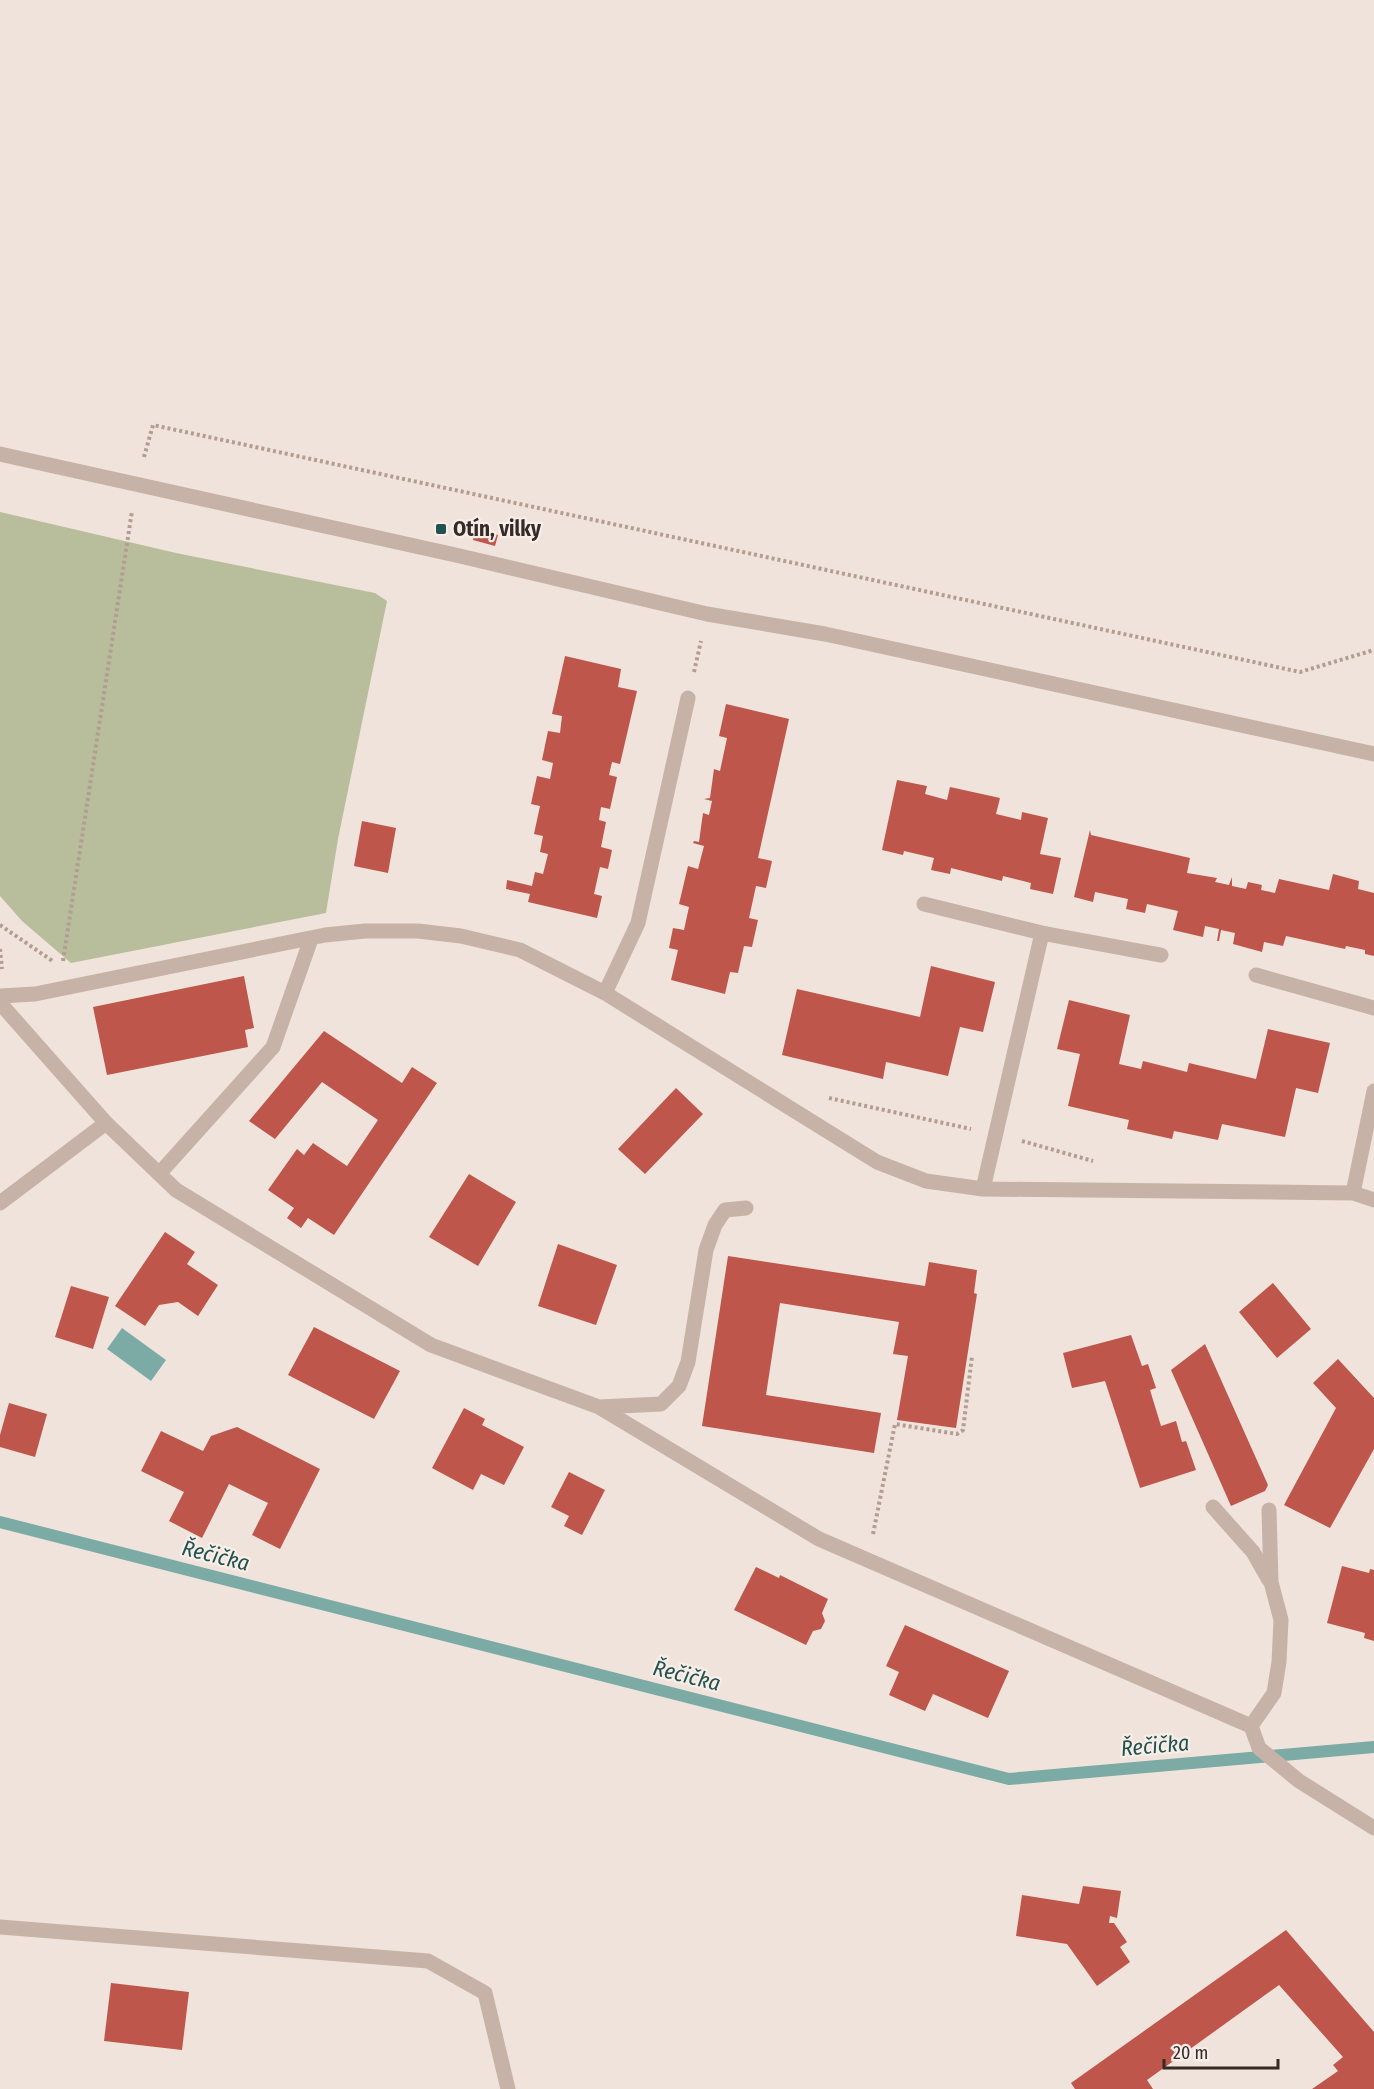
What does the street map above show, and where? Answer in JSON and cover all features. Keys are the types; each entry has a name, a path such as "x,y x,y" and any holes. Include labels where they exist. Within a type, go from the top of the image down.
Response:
{"street":[{"path":"0,454 460,556 707,614 825,634 1374,754"},
{"path":"605,993 638,923 688,698"},
{"path":"924,904 1042,933 1161,955"},
{"path":"0,996 34,994 311,939 365,931 418,931 461,936 520,950 605,993 877,1162 926,1181 984,1189 1353,1193 1374,1200"},
{"path":"984,1189 1042,933"},
{"path":"159,1174 273,1047 311,939"},
{"path":"1256,975 1374,1008"},
{"path":"0,1003 106,1123 176,1190 432,1345 599,1407 819,1539 1251,1726 1259,1748 1299,1781 1374,1828"},
{"path":"1353,1193 1374,1091"},
{"path":"0,1203 106,1123"},
{"path":"599,1407 661,1404 679,1386 688,1362 706,1250 715,1225 725,1210 746,1208"},
{"path":"1214,1507 1253,1552 1270,1582 1281,1620 1279,1662 1274,1693 1251,1726"},
{"path":"1269,1510 1270,1582"},
{"path":"0,1927 428,1961 485,1994 508,2089"}],"path":[{"path":"688,698 707,614"},
{"path":"0,925 62,967"},
{"path":"0,949 2,967 0,975"},
{"path":"825,1097 998,1135"},
{"path":"868,1561 895,1424 957,1434 963,1430 972,1356"}],"green space":[{"path":"0,512 176,553 375,593 387,601 338,839 326,913 71,963 22,921 0,896"}],"water":[{"path":"122,1328 166,1360 151,1381 107,1349"}],"building":[{"path":"476,529 498,535 495,546 473,540"},
{"path":"565,656 621,669 618,687 637,691 620,764 612,762 609,775 617,777 610,809 601,807 599,820 606,822 601,847 612,850 608,869 600,867 594,894 602,896 597,918 528,902 530,894 506,889 507,880 532,886 535,872 543,874 548,854 540,852 543,836 534,834 540,806 531,804 537,776 550,779 553,763 542,760 548,731 560,733 562,716 552,714"},
{"path":"726,704 789,719 758,858 772,861 766,888 756,886 749,918 758,920 752,947 744,946 738,973 730,972 725,994 671,980 678,950 669,948 673,928 684,930 689,907 679,904 688,866 698,869 704,846 693,843 694,841 699,842 703,813 709,815 712,801 704,799 710,798 714,769 720,771 727,738 719,736"},
{"path":"897,780 927,786 925,794 947,800 950,787 1000,798 996,814 1021,820 1022,812 1048,818 1040,854 1061,858 1053,894 1030,889 1031,883 1003,876 1002,881 951,868 950,874 931,870 934,858 904,851 903,855 882,850"},
{"path":"362,821 396,828 388,873 354,866"},
{"path":"1090,830 1091,835 1190,858 1187,873 1217,878 1215,882 1229,885 1232,877 1232,886 1246,889 1248,882 1262,885 1261,890 1275,893 1279,879 1329,890 1333,874 1359,881 1358,889 1374,893 1374,956 1365,954 1365,950 1346,946 1345,949 1286,936 1283,946 1264,942 1262,952 1233,944 1235,933 1221,930 1219,941 1217,941 1219,929 1205,926 1203,937 1173,930 1178,911 1147,904 1145,913 1126,909 1128,899 1095,892 1093,902 1074,897"},
{"path":"931,966 995,982 983,1032 960,1027 948,1076 886,1062 883,1079 782,1055 797,989 920,1017"},
{"path":"244,976 254,1028 245,1030 248,1047 107,1075 93,1007"},
{"path":"1069,1000 1130,1015 1119,1064 1141,1069 1143,1061 1187,1072 1189,1063 1256,1079 1268,1029 1330,1043 1318,1093 1296,1088 1285,1137 1222,1124 1218,1140 1174,1131 1172,1139 1127,1129 1129,1120 1068,1106 1080,1054 1057,1049"},
{"path":"324,1031 402,1083 412,1067 437,1083 334,1235 308,1218 301,1228 287,1218 294,1208 268,1190 297,1149 304,1155 313,1143 347,1166 378,1120 322,1082 275,1139 249,1121"},
{"path":"676,1088 703,1114 645,1174 618,1149"},
{"path":"469,1174 516,1202 478,1266 429,1237"},
{"path":"165,1232 195,1252 187,1264 218,1285 198,1316 178,1302 159,1305 145,1326 115,1306"},
{"path":"558,1244 617,1265 596,1325 538,1306"},
{"path":"728,1256 925,1286 929,1262 977,1270 974,1293 977,1294 956,1428 897,1420 908,1356 893,1354 899,1322 780,1303 766,1395 881,1413 874,1453 702,1426"},
{"path":"1273,1283 1311,1329 1277,1358 1239,1312"},
{"path":"71,1286 109,1297 93,1349 55,1337"},
{"path":"314,1327 400,1371 374,1419 288,1375"},
{"path":"1131,1335 1142,1366 1148,1364 1156,1388 1150,1390 1161,1426 1176,1421 1182,1442 1186,1441 1196,1470 1140,1488 1105,1381 1072,1388 1063,1353"},
{"path":"1205,1344 1268,1485 1265,1491 1231,1506 1171,1370"},
{"path":"1338,1359 1374,1398 1374,1449 1330,1528 1284,1505 1336,1408 1313,1383"},
{"path":"9,1403 47,1414 35,1457 0,1447 0,1435"},
{"path":"464,1408 485,1419 482,1425 524,1447 504,1485 481,1474 473,1490 432,1468"},
{"path":"237,1427 320,1469 280,1549 252,1535 268,1503 229,1484 202,1538 169,1521 184,1492 141,1471 161,1431 203,1451 211,1436"},
{"path":"569,1472 605,1490 582,1535 564,1526 569,1516 551,1507"},
{"path":"1342,1566 1369,1573 1370,1569 1374,1570 1374,1641 1364,1638 1365,1633 1327,1623"},
{"path":"756,1567 779,1578 780,1575 828,1599 822,1613 825,1621 821,1629 813,1631 806,1645 734,1610"},
{"path":"905,1625 1009,1671 988,1718 933,1694 925,1711 889,1695 899,1672 886,1666"},
{"path":"1083,1886 1121,1891 1117,1918 1110,1916 1109,1923 1114,1923 1127,1942 1120,1947 1130,1962 1097,1986 1067,1944 1016,1936 1022,1895 1079,1904"},
{"path":"1286,1930 1374,2032 1374,2089 1312,2089 1338,2071 1333,2065 1343,2057 1279,1985 1147,2080 1153,2089 1075,2089 1071,2083"},
{"path":"111,1983 189,1992 182,2050 104,2041"}],"waterway":[{"name":"Řečička","path":"0,1522 1009,1779 1374,1747"}],"place":[{"name":"Otín, vilky","path":"441,529"}]}
